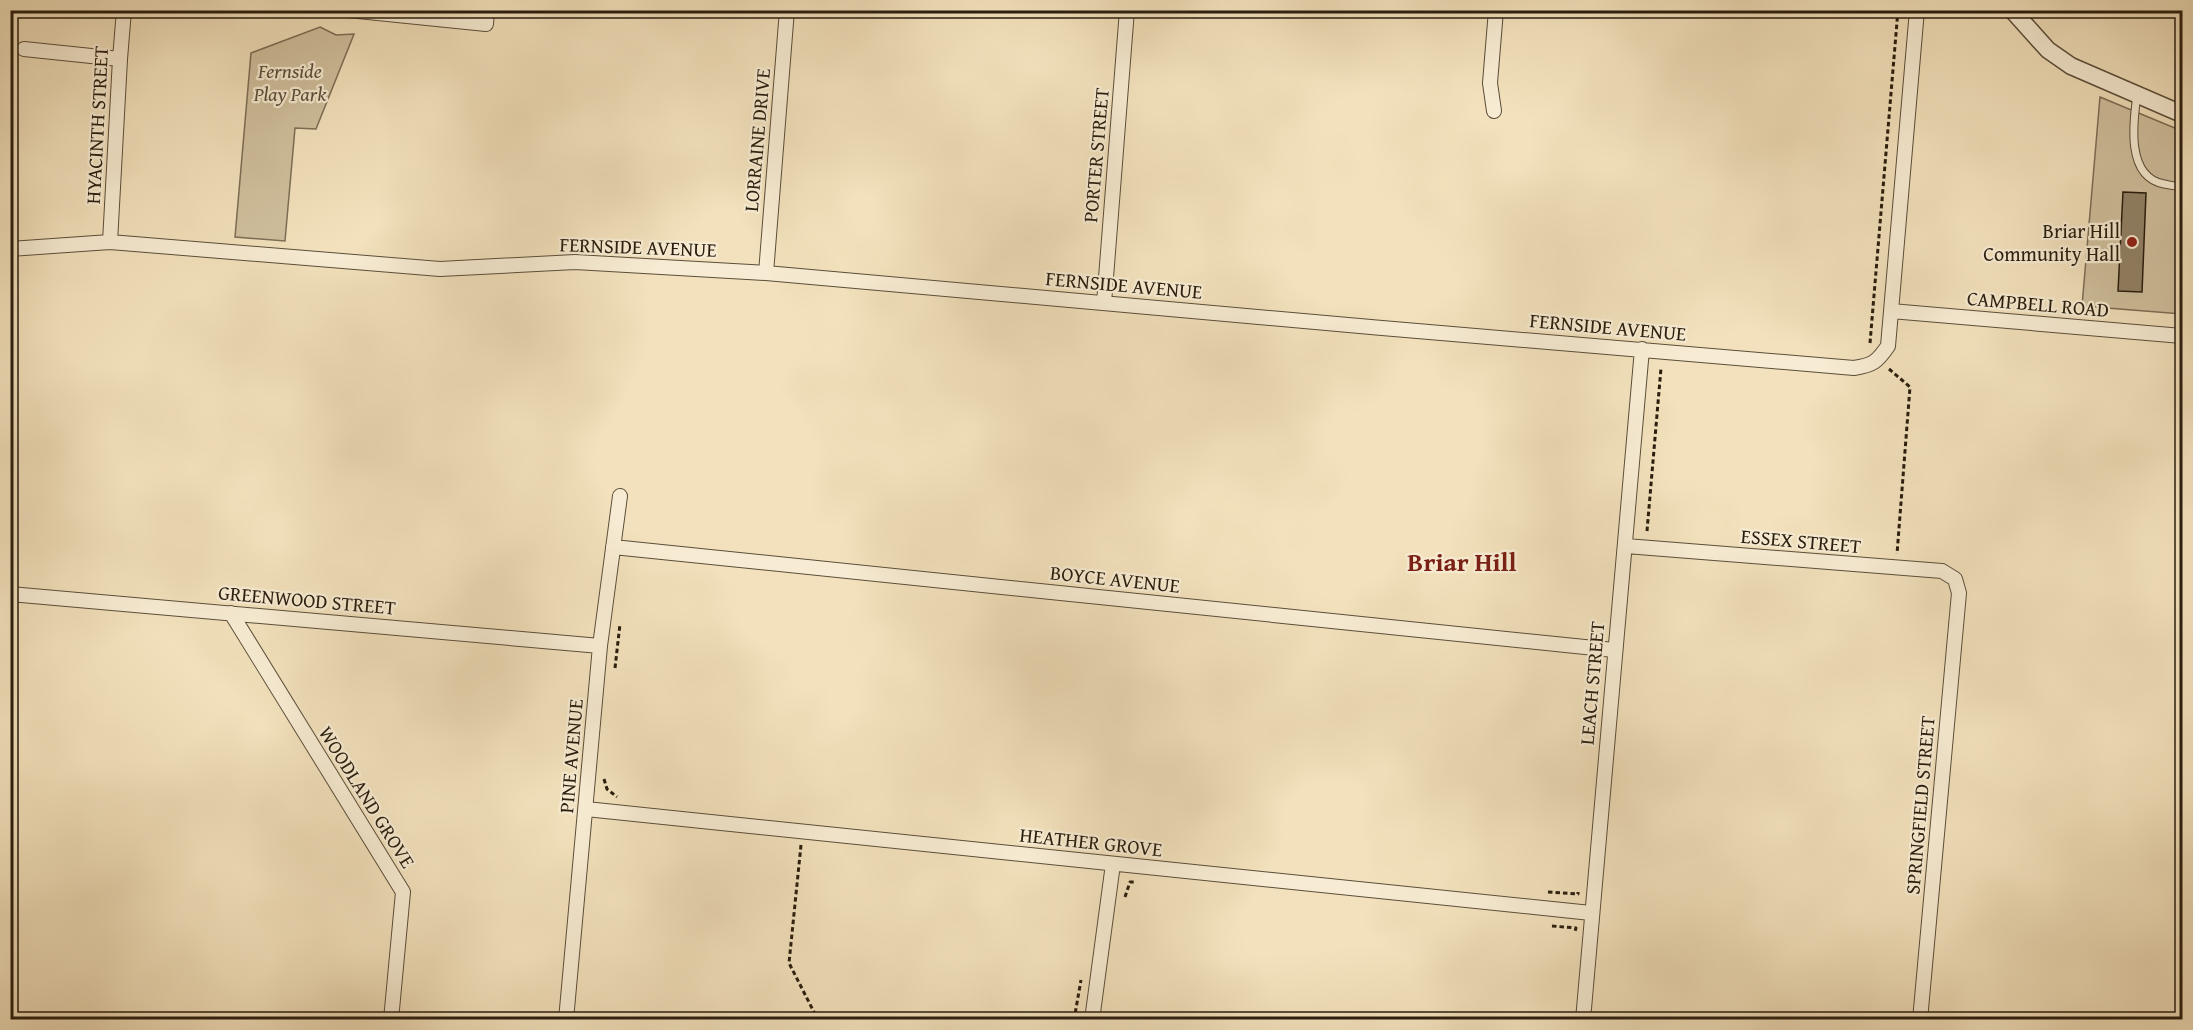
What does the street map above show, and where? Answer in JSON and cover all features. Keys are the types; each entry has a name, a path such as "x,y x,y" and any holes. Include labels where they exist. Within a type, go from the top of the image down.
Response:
{"street":[{"name":"HYACINTH STREET","path":"110,242 124,10"},
{"path":"348,10 486,24 487,10"},
{"name":"LORRAINE DRIVE","path":"766,273 787,10"},
{"name":"PORTER STREET","path":"1104,303 1127,10"},
{"path":"1494,111 1490,83 1496,10"},
{"name":"FERNSIDE AVENUE","path":"10,249 110,242 440,269 575,262 766,273 1382,328 1861,367 1878,360 1888,346 1917,10"},
{"path":"2012,10 2037,40 2059,59 2088,74 2182,114"},
{"path":"24,49 120,59"},
{"name":"CAMPBELL ROAD","path":"1891,311 2182,336"},
{"name":"LEACH STREET","path":"1583,1020 1614,650 1633,546 1642,350"},
{"name":"PINE AVENUE","path":"566,1020 600,646 620,496"},
{"name":"ESSEX STREET","path":"1633,546 1942,571 1955,579 1959,593"},
{"name":"BOYCE AVENUE","path":"613,547 1614,650"},
{"name":"SPRINGFIELD STREET","path":"1920,1020 1959,593"},
{"name":"GREENWOOD STREET","path":"10,594 600,646"},
{"name":"WOODLAND GROVE","path":"231,613 403,892 391,1020"},
{"name":"HEATHER GROVE","path":"586,809 1591,913"},
{"path":"1092,1020 1113,864"}],"lane":[{"path":"2136,95 2132,129 2135,151 2143,171 2157,183 2182,186"}],"path":[{"path":"1868,349 1898,10"},
{"path":"1892,362 1885,369 1910,387 1896,568"},
{"path":"1640,366 1661,368 1667,365"},
{"path":"1633,546 1641,531 1648,531 1661,368"},
{"path":"615,669 620,622"},
{"path":"604,770 607,789 618,798"},
{"path":"803,832 789,963 818,1020"},
{"path":"1124,898 1130,882 1139,882"},
{"path":"1545,892 1578,894"},
{"path":"1541,924 1576,928"}],"green space":[{"path":"1296,11 1434,11 1369,17"},
{"name":"Fernside Play Park","path":"320,27 336,35 354,34 316,129 295,128 285,241 235,237 251,53"},
{"path":"2100,97 2182,131 2182,314 2082,306"}],"building":[{"name":"Briar Hill Community Hall","path":"2123,192 2146,193 2142,292 2118,291"}],"place":[{"name":"Briar Hill Community Hall","path":"2132,242"}],"district":[{"name":"Briar Hill","path":"1462,562"}]}
